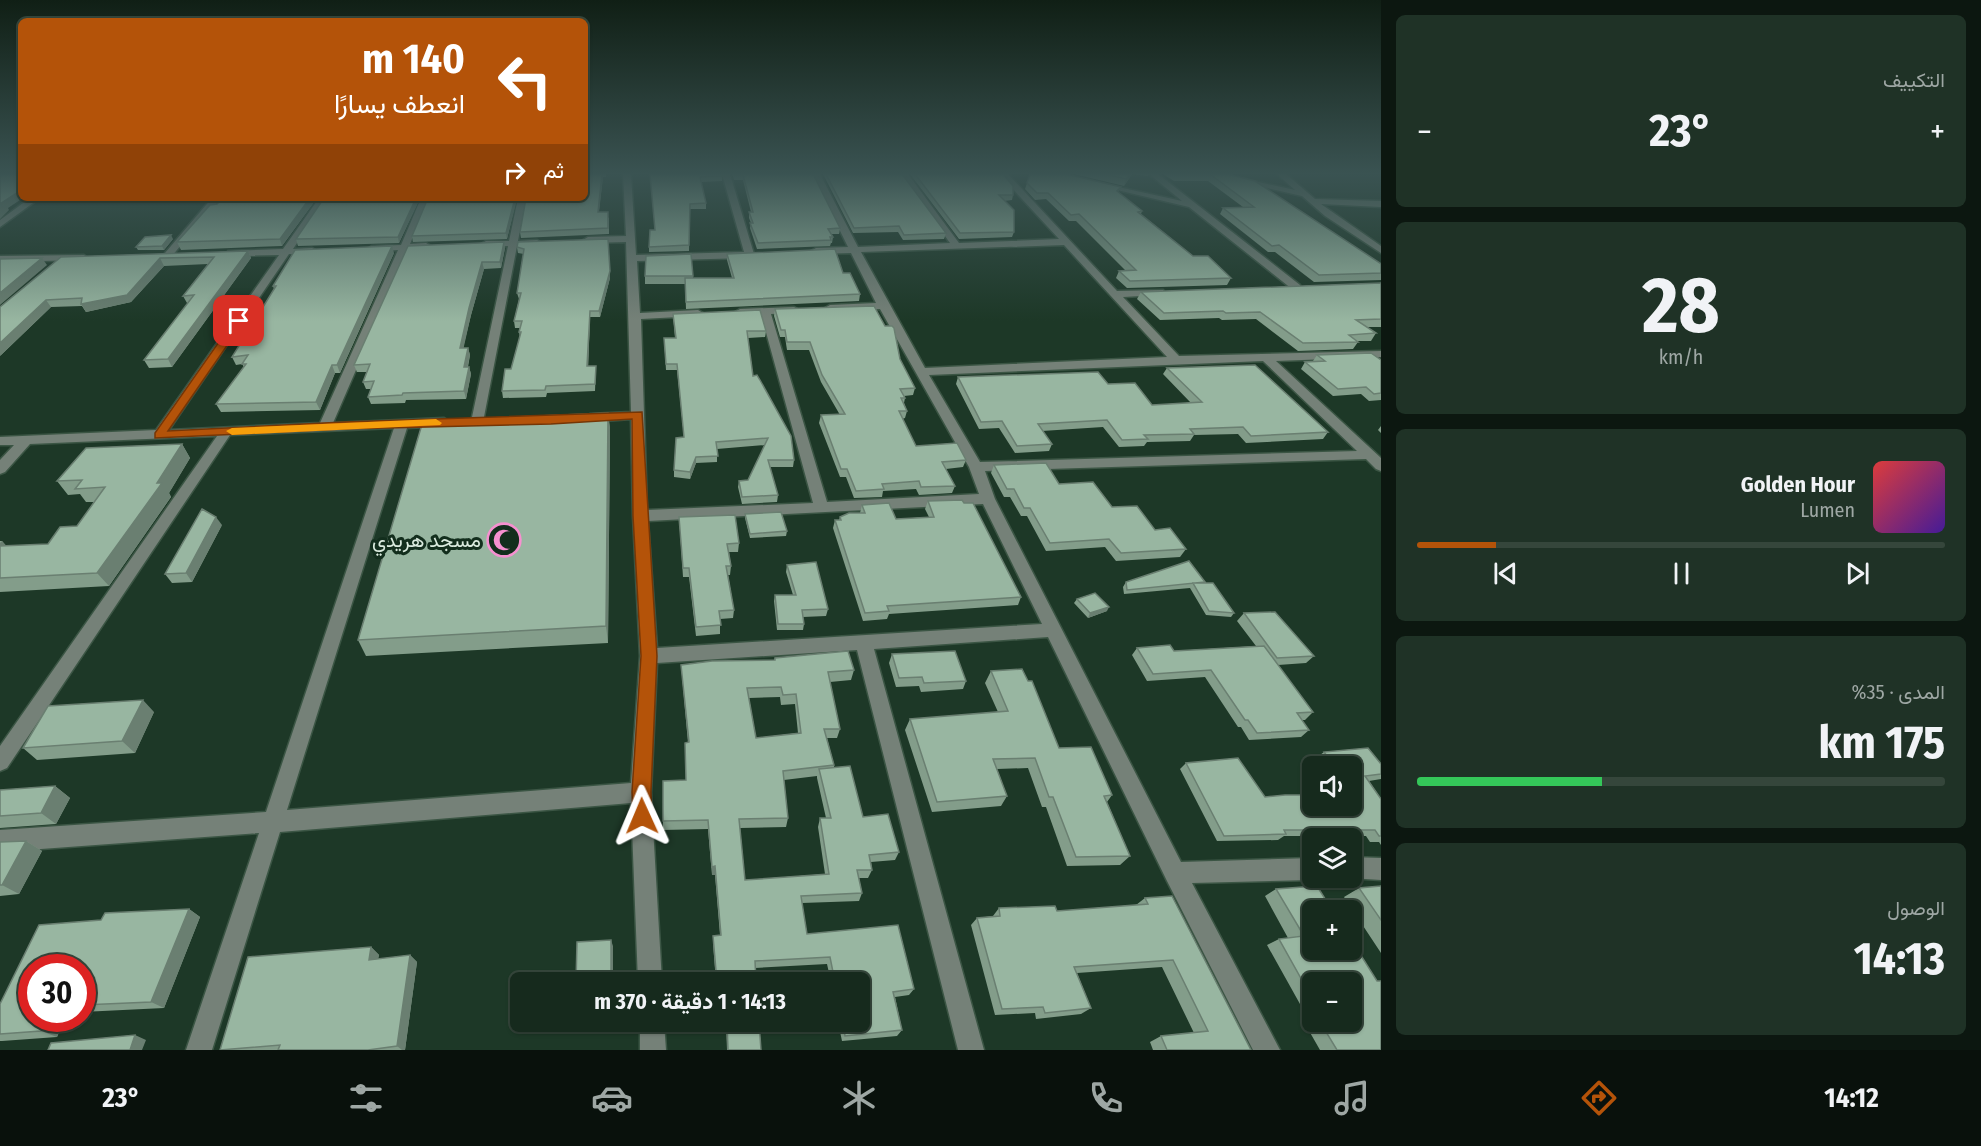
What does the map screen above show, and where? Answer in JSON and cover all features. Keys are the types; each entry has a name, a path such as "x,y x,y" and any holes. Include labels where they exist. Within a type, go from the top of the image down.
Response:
{"street":[{"path":"168,255 196,223"},
{"path":"159,435 306,223"},
{"path":"325,426 378,310 414,223"},
{"path":"0,441 325,426 471,422 517,223"},
{"path":"629,223 635,316 640,516 649,656 641,792 650,972"},
{"path":"630,258 754,254 743,223"},
{"path":"841,223 883,306 976,467 988,499 1175,873 1267,1050"},
{"path":"940,223 957,247"},
{"path":"1049,223 1176,360"},
{"path":"1214,223 1301,287 1274,288"},
{"path":"1343,223 1381,249"},
{"path":"583,241 629,239"},
{"path":"471,245 547,242"},
{"path":"809,251 1067,242"},
{"path":"357,249 438,246"},
{"path":"215,254 322,251"},
{"path":"156,255 180,254"},
{"path":"0,259 87,257"},
{"path":"48,272 64,258"},
{"path":"1113,294 1172,292"},
{"path":"824,308 883,306"},
{"path":"730,312 800,309"},
{"path":"765,311 820,506"},
{"path":"635,316 706,313"},
{"path":"921,372 1176,360 1381,354"},
{"path":"1268,359 1381,466"},
{"path":"573,419 638,415"},
{"path":"199,1050 402,423"},
{"path":"0,762 226,432"},
{"path":"0,470 25,441"},
{"path":"976,467 1370,455"},
{"path":"640,516 988,499"},
{"path":"649,656 1055,630"},
{"path":"864,642 971,1050"},
{"path":"0,841 641,792"},
{"path":"1362,868 1381,868"},
{"path":"1175,873 1302,869"},
{"path":"652,1032 653,1050"}],"building":[{"path":"194,223 292,223 280,239 177,242"},
{"path":"307,223 404,223 398,237 296,239"},
{"path":"417,223 509,223 506,233 412,236"},
{"path":"522,223 608,223 608,228 520,232"},
{"path":"654,223 690,223 689,245 649,247 650,230 655,230"},
{"path":"750,223 838,223 840,228 828,229 833,237 830,237 831,240 758,243"},
{"path":"851,223 939,223 946,233 904,235 899,226 854,228"},
{"path":"952,223 1014,223 1014,232 960,233"},
{"path":"1088,223 1152,223 1193,256 1208,256 1231,278 1130,281 1119,271 1136,270"},
{"path":"1242,223 1319,223 1380,263 1381,273 1319,275 1279,245 1272,246"},
{"path":"171,235 162,246 136,247 145,237"},
{"path":"608,239 610,271 599,311 590,311 587,366 596,366 595,384 546,386 545,390 502,391 505,369 511,369 521,332 519,332 522,321 514,321 521,293 517,293 524,249 517,247 518,242"},
{"path":"504,242 500,262 482,262 469,308 460,348 468,348 464,367 469,367 464,391 403,393 402,395 368,397 374,381 363,382 370,364 354,365 408,246"},
{"path":"392,246 337,365 332,365 316,402 216,404 246,364 242,364 248,355 232,357 276,286 273,286 295,250"},
{"path":"835,249 843,273 850,273 860,294 686,302 685,278 734,278 727,254"},
{"path":"248,251 168,359 144,360 194,295 183,296 214,257 160,258 127,295 81,304 82,298 46,300 0,343 0,307 61,257"},
{"path":"691,254 693,276 645,276 646,256"},
{"path":"42,258 0,293 0,259"},
{"path":"1381,283 1381,319 1356,320 1376,333 1349,335 1358,342 1303,343 1260,312 1164,313 1141,292"},
{"path":"874,306 885,326 894,328 900,359 915,388 900,389 905,398 901,398 907,411 899,411 916,446 957,443 966,460 942,462 955,486 921,487 919,481 882,484 884,489 856,491 847,469 841,469 821,415 845,414 822,375 810,342 787,342 785,330 781,330 775,309"},
{"path":"760,310 766,331 747,331 753,376 757,375 791,436 794,460 768,460 778,495 742,497 739,481 748,480 768,438 716,442 718,456 696,457 690,472 674,470 676,438 684,437 677,364 666,364 664,338 676,338 673,314"},
{"path":"1371,353 1381,360 1381,393 1374,394 1366,387 1338,389 1305,362 1325,361 1317,355"},
{"path":"1255,365 1328,432 1251,436 1243,427 1190,429 1194,434 1144,435 1148,439 1122,440 1107,420 1038,424 1052,444 1017,446 1002,421 981,422 958,377 1098,372 1108,384 1135,383 1152,405 1202,402 1167,368"},
{"name":"مسجد هريدي","path":"608,413 606,626 358,640 423,421"},
{"path":"182,444 157,483 162,483 97,573 0,578 0,546 48,544 60,527 77,526 105,487 75,489 82,480 57,481 86,448"},
{"path":"1046,463 1059,484 1093,482 1112,507 1137,506 1155,530 1170,528 1186,549 1121,553 1109,539 1050,543 1030,508 1024,508 1014,489 1007,489 994,465"},
{"path":"962,500 964,503 973,503 1021,597 887,606 889,611 865,613 835,520 841,520 840,517 849,513 865,513 862,505 889,503 896,519 934,517 928,501"},
{"path":"202,509 216,517 186,573 165,574"},
{"path":"781,512 787,531 750,534 745,514"},
{"path":"735,515 739,543 727,544 731,566 726,566 734,610 719,611 721,625 696,627 689,568 683,568 679,517"},
{"path":"1189,561 1205,582 1127,590 1126,582"},
{"path":"816,562 828,609 802,610 804,624 778,624 775,595 796,595 787,565"},
{"path":"1193,583 1213,583 1234,613 1209,611"},
{"path":"1095,593 1109,607 1090,613 1077,599"},
{"path":"1275,612 1314,656 1277,658 1244,613"},
{"path":"1170,645 1174,651 1264,646 1313,712 1297,713 1309,730 1257,733 1248,720 1245,720 1211,670 1153,674 1137,648"},
{"path":"848,651 854,670 828,672 840,729 824,729 834,765 783,771 788,818 739,819 745,880 829,874 820,818 831,818 819,769 850,766 863,817 888,814 899,852 869,855 872,870 857,870 862,893 801,896 807,934 898,925 914,989 893,992 902,1030 845,1036 844,1032 870,1032 870,972 833,972 830,957 755,961 756,972 716,972 713,936 721,935 708,820 663,821 663,781 686,780 685,743 689,742 681,665 712,661 775,660 775,658","holes":["781,687 783,695 796,694 801,733 756,738 747,688"]},
{"path":"955,651 966,681 924,683 922,677 899,678 892,654"},
{"path":"1022,669 1028,681 1032,681 1059,748 1091,747 1112,795 1104,796 1130,856 1076,857 1053,797 1049,797 1035,758 993,759 1007,796 937,802 910,719 1008,711 991,671"},
{"path":"143,700 122,741 23,748 48,706"},
{"path":"1368,748 1381,764 1381,774 1365,776 1381,799 1381,836 1375,830 1362,830 1362,828 1302,828 1302,830 1284,830 1286,834 1224,836 1186,763 1238,758 1265,797 1302,795 1302,816 1362,816 1362,756 1327,756 1324,752"},
{"path":"55,786 41,813 0,816 0,790"},
{"path":"26,841 2,885 0,885 0,842"},
{"path":"1381,886 1381,920 1359,888"},
{"path":"1318,888 1326,900 1302,900 1302,933 1276,889"},
{"path":"1172,896 1251,1050 1167,1050 1161,1036 1208,1031 1173,960 1074,967 1091,1008 1045,1013 1043,1007 1002,1009 977,918 1000,916 999,908 1055,906 1057,911 1148,904 1145,898"},
{"path":"189,909 151,1002 96,1004 96,954 25,954 39,925 101,920 105,913"},
{"path":"1302,936 1302,960 1362,960 1362,957 1377,981 1381,981 1381,1050 1337,1050 1326,1032 1362,1032 1362,972 1302,972 1302,980 1279,939"},
{"path":"611,940 611,972 576,972 577,942"},
{"path":"371,947 369,960 410,955 397,1046 368,1050 278,1050 280,1045 220,1050 248,957"},
{"path":"18,968 18,1032 27,1032 0,1034 0,1004"},
{"path":"727,1032 760,1032 761,1050 728,1050"},
{"path":"135,1035 130,1050 48,1050 51,1043"}],"slow traffic":[{"path":"232,431 436,423"}],"place":[{"name":"مسجد هريدي","path":"504,540"}],"route":[{"path":"239,321 159,435 344,425 551,420 638,415 640,516 649,656 641,792 642,816"}]}
